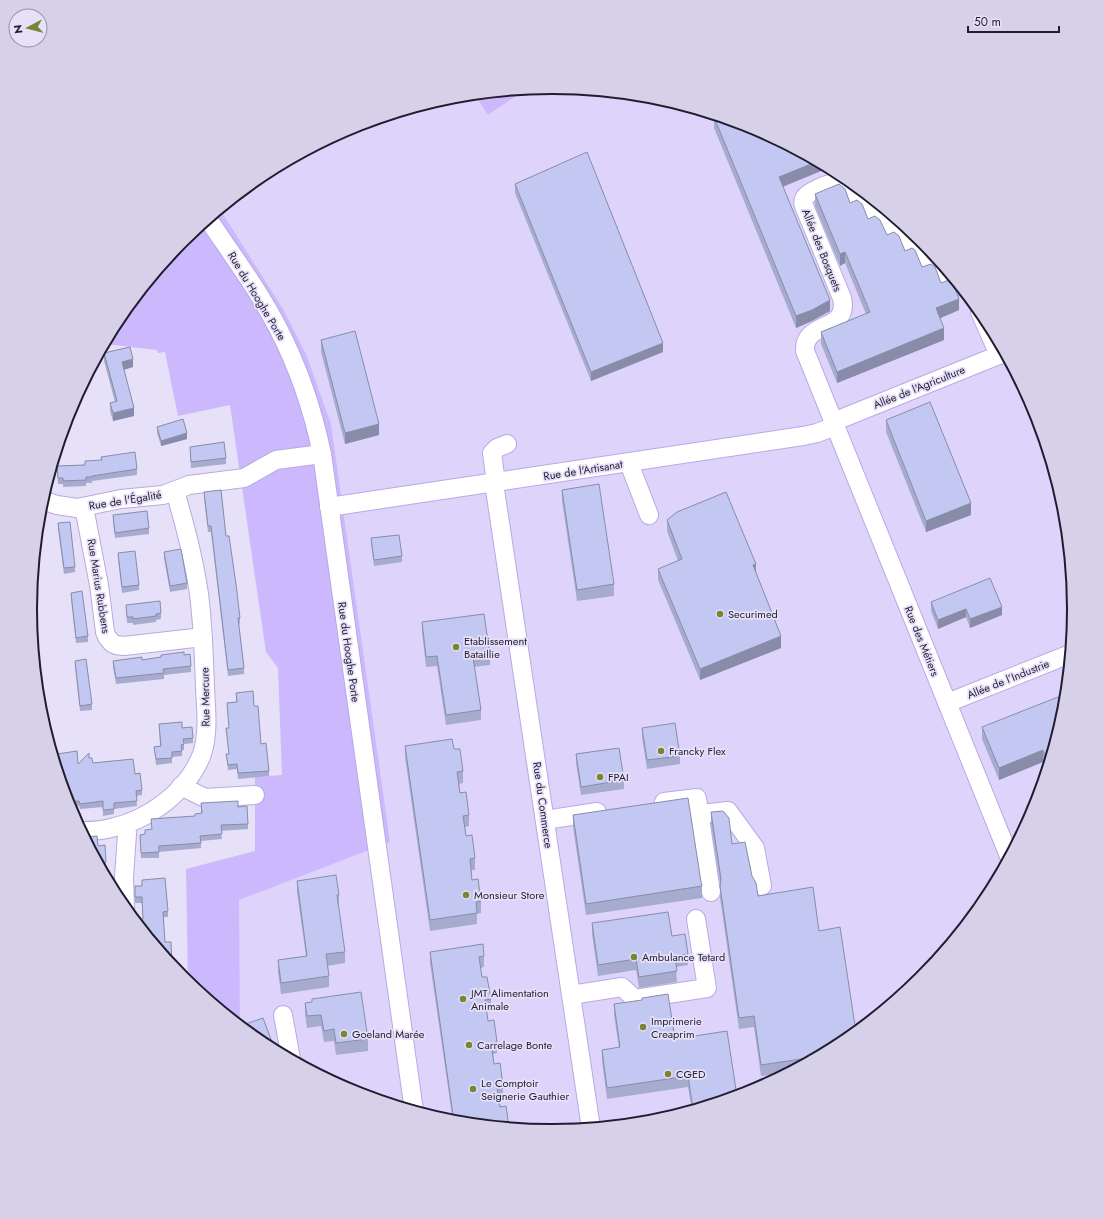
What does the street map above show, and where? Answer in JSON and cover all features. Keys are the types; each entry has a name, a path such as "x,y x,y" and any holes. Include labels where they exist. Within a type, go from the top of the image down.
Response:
{"street":[{"name":"Allée des Bosquets","path":"834,424 806,355 805,347 808,337 813,332 838,320 842,314 843,306 842,298 804,206 806,195 829,184 836,183 844,186 933,263"},
{"name":"Rue du Hooghe Porte","path":"211,223 252,284 279,330 295,366 316,425 322,454 413,1105"},
{"name":"Allée de l'Agriculture","path":"834,424 999,355"},
{"name":"Rue de l'Artisanat","path":"329,507 803,436 817,433 834,424"},
{"name":"Rue des Métiers","path":"834,424 1007,851"},
{"name":"Rue du Commerce","path":"507,444 497,448 492,453 495,483 590,1123"},
{"name":"Rue de l'Égalité","path":"49,502 70,508 84,507 121,499 163,495 189,485 244,478 276,460 322,454"},
{"path":"629,463 649,514"},
{"name":"Rue Mercure","path":"87,831 106,830 126,824 159,806 181,786 196,767 202,754 206,722 203,637 199,596 191,551 175,491"},
{"name":"Rue Marius Rubbens","path":"84,507 99,585 105,632 109,640 116,645 124,646 203,637"},
{"name":"Allée de l’Industrie","path":"947,703 1065,656"},
{"path":"181,786 205,798 255,795"},
{"path":"652,804 697,798 711,892"},
{"path":"545,820 613,810"},
{"path":"700,814 728,811 755,848 762,886"},
{"path":"125,897 126,824"},
{"path":"571,995 622,987 635,999 707,988 696,919"},
{"path":"283,1015 290,1053"}],"shaded area":[{"path":"552,94 586,96 652,104 718,122 780,148 810,163 866,201 892,222 939,270 961,296 998,352 1028,412 1040,444 1057,509 1063,542 1066,576 1066,643 1063,677 1049,743 1040,775 1028,807 1014,837 998,867 961,923 916,974 892,997 838,1038 809,1056 749,1085 718,1097 652,1115 619,1120 586,1123 518,1123 452,1115 419,1107 386,1097 324,1071 294,1056 240,1019 238,900 390,841 283,309 223,214 214,220 266,181 295,163 355,134 386,122 452,104 478,100 489,115 518,96"},
{"path":"516,96 488,115 478,100"},
{"path":"223,214 283,309 306,354 331,424 390,842 239,900 240,1019 212,997 188,974 186,869 255,851 255,777 282,775 278,668 266,652 230,405 178,416 165,352 158,353 157,350 111,345 143,296 188,245"}],"building":[{"path":"716,121 749,134 811,164 779,177 830,300 812,310 796,316"},
{"path":"587,152 663,343 591,372 515,184"},
{"path":"839,184 845,189 850,203 857,200 862,204 868,219 875,216 880,220 887,235 894,232 899,236 905,251 912,248 915,250 922,267 931,264 935,267 941,283 948,280 955,289 959,299 936,308 944,328 837,372 821,332 870,312 845,252 840,254 815,194"},
{"path":"355,331 379,424 345,433 321,340"},
{"path":"130,347 133,359 122,362 134,408 113,413 110,403 117,401 104,355 106,353"},
{"path":"930,402 971,503 926,521 886,420"},
{"path":"183,419 187,433 161,441 157,427"},
{"path":"224,442 226,458 191,462 190,447"},
{"path":"135,452 137,469 86,477 86,480 63,481 63,478 58,478 58,466 85,465 85,461 102,460 101,457"},
{"path":"599,484 614,584 577,590 562,490"},
{"path":"221,490 226,536 229,536 236,584 240,618 238,618 244,668 228,670 211,526 208,526 204,492"},
{"name":"Securimed","path":"726,492 756,564 753,565 781,636 700,669 658,569 682,559 667,520 677,512"},
{"path":"147,511 149,528 115,533 113,515"},
{"path":"70,522 75,567 64,568 58,523"},
{"path":"399,535 402,556 374,560 371,538"},
{"path":"181,549 187,583 170,586 164,552"},
{"path":"135,551 139,585 122,587 118,553"},
{"path":"990,578 1002,607 970,619 966,609 938,620 931,602"},
{"path":"82,591 88,636 76,638 71,593"},
{"path":"160,601 161,613 156,614 156,616 133,619 133,617 127,617 126,605"},
{"path":"484,614 490,655 473,657 481,710 446,715 437,656 426,657 422,622"},
{"path":"184,652 184,655 190,654 191,666 163,669 164,673 116,678 113,661 142,657 142,660 161,657 161,655"},
{"path":"86,659 92,704 80,706 75,661"},
{"path":"253,691 254,706 258,706 261,744 266,743 269,771 238,773 237,764 228,765 226,754 229,754 226,728 229,728 227,703 237,702 236,693"},
{"path":"1058,697 1059,699 1045,756 1043,750 999,768 982,727"},
{"path":"182,722 182,728 192,727 193,738 183,739 184,744 181,745 182,751 172,752 172,758 156,759 154,747 161,746 159,724"},
{"name":"Francky Flex","path":"675,723 680,756 647,760 642,728"},
{"path":"452,739 454,749 460,749 463,771 457,772 460,793 466,792 469,815 463,816 466,836 472,835 475,858 470,859 472,880 478,879 481,901 476,902 477,913 430,920 405,746"},
{"path":"619,748 624,780 581,787 576,754"},
{"path":"77,751 78,764 89,753 89,758 92,758 93,763 133,759 135,774 140,773 142,790 136,791 137,801 114,803 114,809 103,810 103,801 80,804 79,801 74,801 58,754"},
{"path":"688,798 702,886 586,904 573,815"},
{"path":"238,801 238,807 247,806 248,824 221,825 222,834 200,836 201,843 159,846 159,852 141,853 140,835 145,834 145,830 152,829 151,819 195,816 195,814 202,813 201,803"},
{"path":"723,811 729,818 732,844 745,842 758,896 813,887 819,931 840,927 855,1026 804,1059 761,1065 754,1016 739,1018 711,812"},
{"path":"97,836 98,846 105,845 106,862 104,862 90,837"},
{"path":"336,875 339,895 337,895 345,952 326,954 329,976 281,983 278,960 307,956 297,881"},
{"path":"165,878 168,911 163,912 165,942 171,942 172,956 140,919 143,919 142,897 135,897 135,886 142,886 142,880"},
{"name":"Ambulance Tetard","path":"668,912 672,936 685,934 688,954 675,956 677,971 639,977 636,959 598,965 592,923"},
{"path":"483,944 484,956 479,957 482,977 487,977 491,999 485,1000 488,1021 494,1020 497,1042 491,1043 494,1064 500,1063 503,1085 497,1086 500,1107 506,1106 508,1122 453,1115 430,952"},
{"name":"Goeland Marée","path":"361,992 368,1039 336,1043 334,1029 324,1031 321,1015 307,1016 305,1003 312,1002 312,999"},
{"path":"668,994 675,1039 727,1031 736,1090 692,1105 688,1076 607,1088 602,1050 620,1047 614,1004 642,1000 642,998"},
{"path":"263,1018 272,1042 266,1038 246,1024"}],"place":[{"name":"Securimed","path":"720,614"},
{"name":"Etablissement Bataillie","path":"456,647"},
{"name":"Francky Flex","path":"661,751"},
{"name":"FPAI","path":"600,777"},
{"name":"Monsieur Store","path":"466,895"},
{"name":"Ambulance Tetard","path":"634,957"},
{"name":"JMT Alimentation Animale","path":"463,999"},
{"name":"Imprimerie Creaprim","path":"643,1027"},
{"name":"Goeland Marée","path":"344,1034"},
{"name":"Carrelage Bonte","path":"469,1045"},
{"name":"CGED","path":"668,1074"},
{"name":"Le Comptoir Seignerie Gauthier","path":"473,1089"}]}
